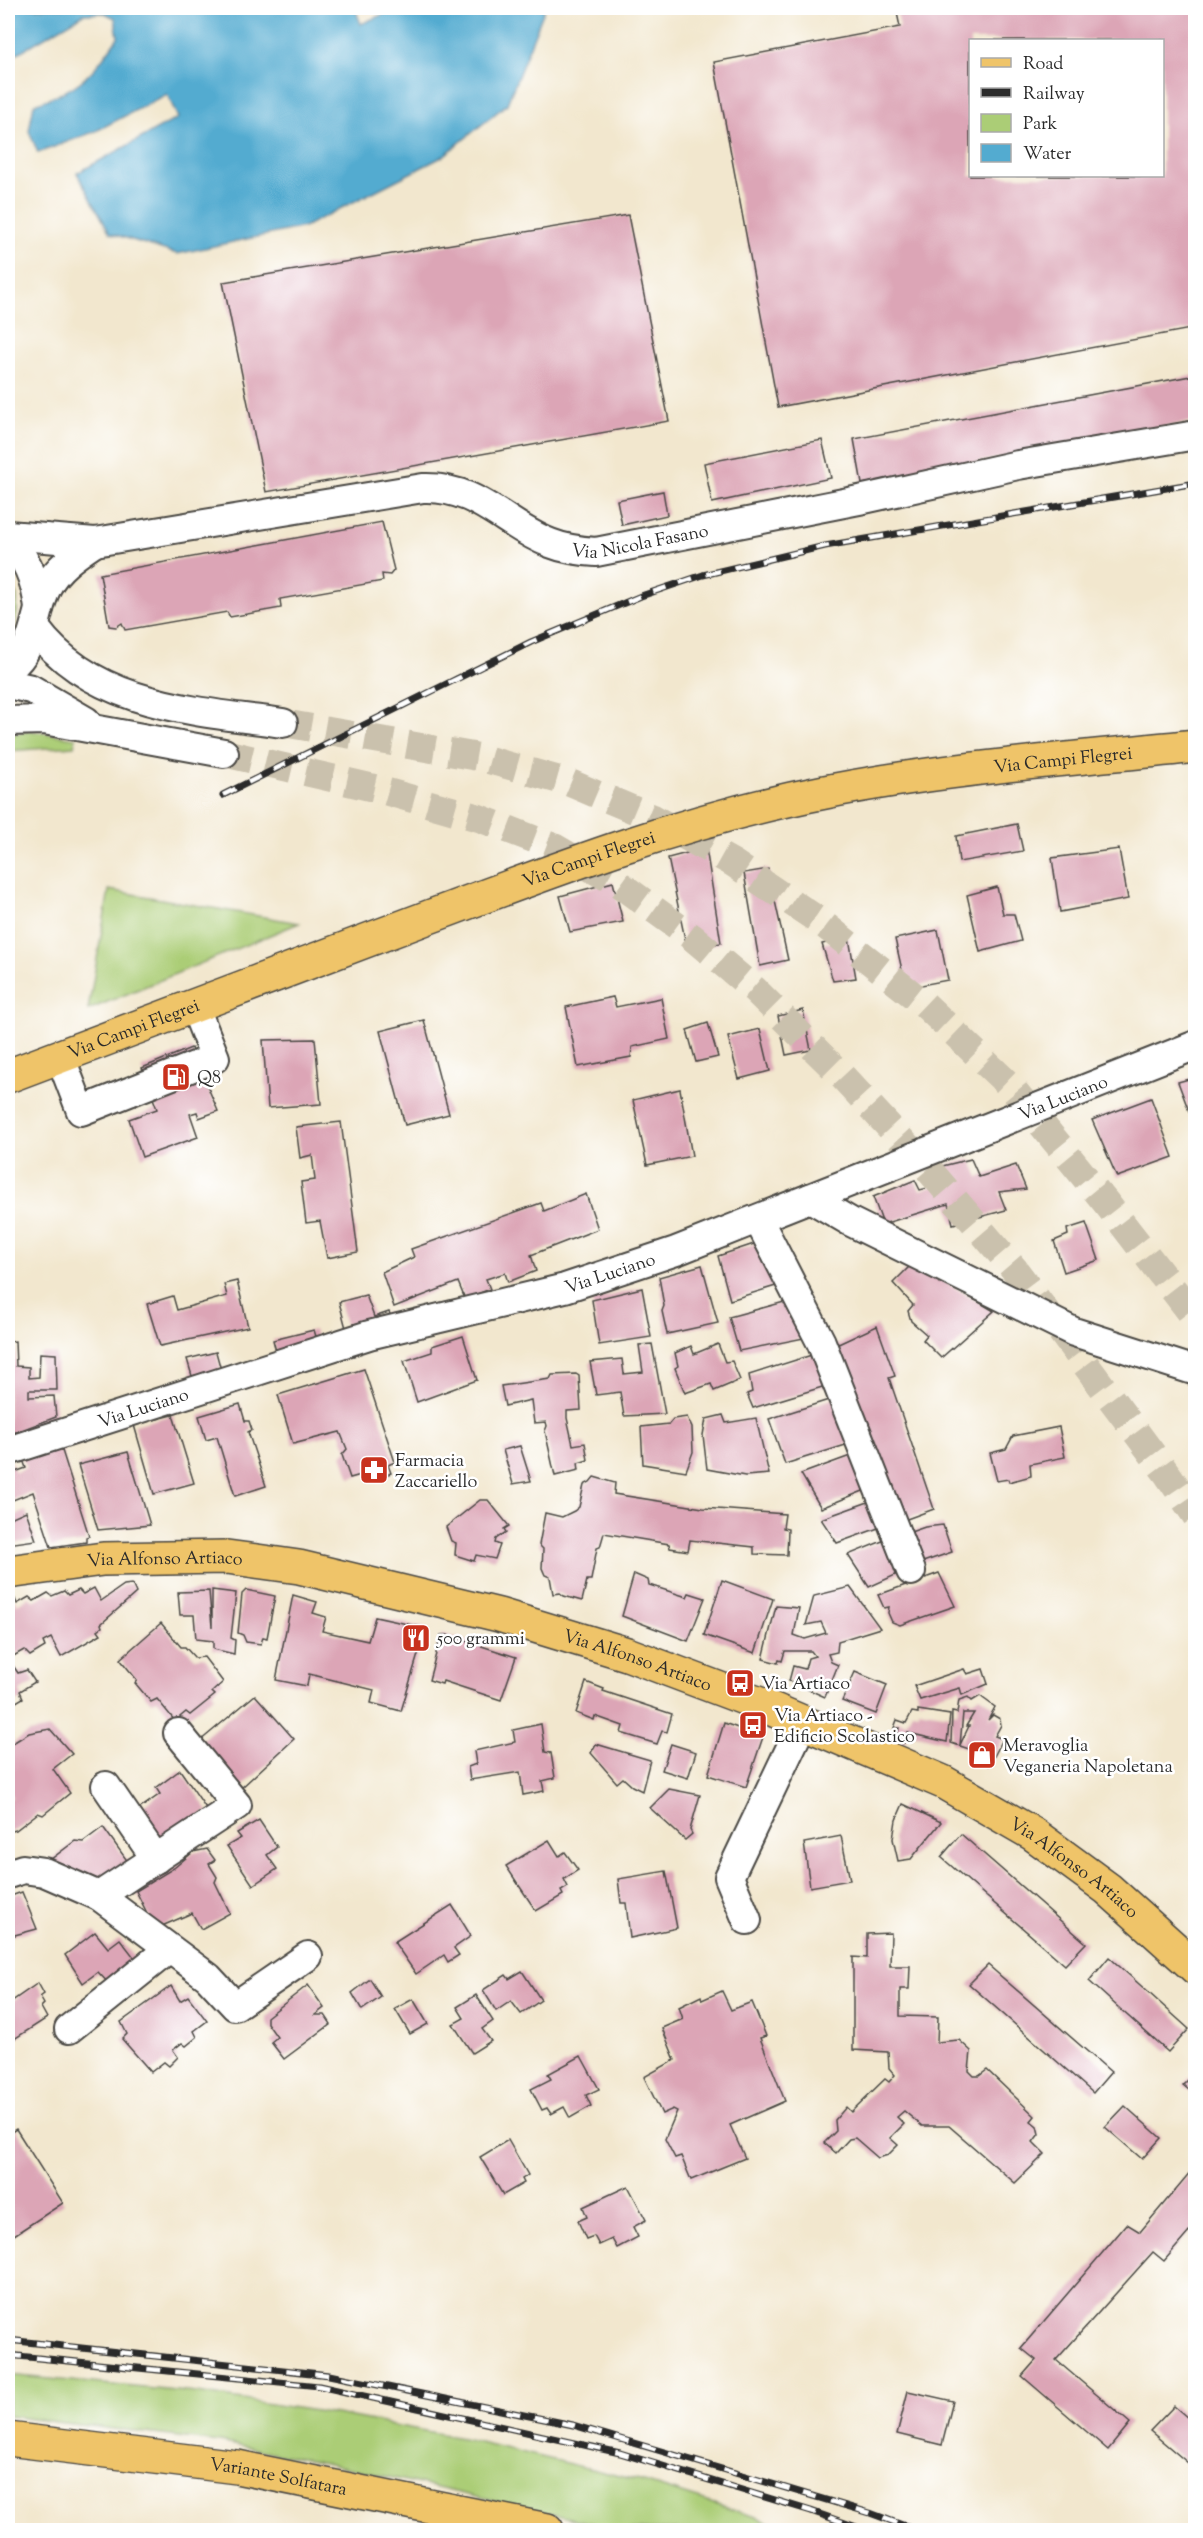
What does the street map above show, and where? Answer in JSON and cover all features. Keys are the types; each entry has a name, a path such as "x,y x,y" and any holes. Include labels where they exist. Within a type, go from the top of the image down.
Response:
{"main road":[{"name":"Via Campi Flegrei","path":"8,1076 638,840 739,812 824,792 941,773 1196,746"},
{"name":"Via Alfonso Artiaco","path":"8,1572 103,1559 216,1557 299,1567 499,1616 627,1654 752,1701 943,1782 1033,1834 1108,1889 1196,1968"},
{"name":"Variante Solfatara","path":"8,2439 237,2467 547,2530"}],"street":[{"name":"Via Nicola Fasano","path":"94,542 439,487 470,496 548,543 564,548 596,552 841,504 1018,465 1196,435"},
{"path":"8,535 94,542"},
{"path":"8,670 28,647 48,585 69,560 94,542"},
{"path":"8,543 27,564 36,585 37,619 52,650 74,669 90,679 164,705 283,723"},
{"path":"8,684 37,692 104,731"},
{"path":"8,721 45,720 224,753"},
{"path":"60,1056 81,1111 215,1058 194,1005"},
{"name":"Via Luciano","path":"8,1451 369,1335 565,1288 676,1251 1196,1045"},
{"path":"810,1198 852,1222 1074,1332 1196,1371"},
{"path":"758,1219 821,1342 911,1571"},
{"path":"747,1920 729,1877 803,1722"},
{"path":"99,1896 237,1805 178,1733"},
{"path":"106,1786 156,1859"},
{"path":"8,1874 23,1869 44,1872 99,1896 208,1977 235,2006 308,1956"},
{"path":"69,2030 169,1949"}],"green space":[{"path":"8,573 15,588 17,613 8,637"},
{"path":"31,731 76,738 74,746 8,751 8,735"},
{"path":"109,890 299,923 88,1010"},
{"path":"8,2375 197,2393 336,2414 467,2439 644,2482 797,2530 617,2530 349,2468 219,2442 8,2416"}],"water":[{"path":"8,8 355,8 361,24 397,8 545,8 507,104 442,157 304,227 177,254 110,233 77,173 178,118 167,94 96,131 38,153 29,131 34,104 63,93 74,86 100,62 118,37 115,18 105,13 84,14 8,59"}],"building":[{"path":"896,8 1196,8 1196,328 778,407 714,62 900,27"},
{"path":"628,215 669,421 266,492 223,282"},
{"path":"1196,375 1196,421 862,484 854,439"},
{"path":"822,440 831,478 712,503 704,463"},
{"path":"663,491 667,515 622,525 617,500"},
{"path":"382,522 394,570 390,575 382,574 383,581 280,599 281,608 230,617 227,612 125,630 122,623 116,627 109,626 100,574"},
{"path":"1017,824 1023,851 959,862 956,836"},
{"path":"706,848 721,943 687,949 668,858"},
{"path":"1119,849 1128,899 1060,912 1052,858"},
{"path":"768,869 788,960 760,966 744,873"},
{"path":"613,882 623,922 570,932 560,896"},
{"path":"997,887 1003,914 1014,914 1021,941 980,952 967,895"},
{"path":"938,930 948,980 906,988 895,939"},
{"path":"849,938 856,978 833,981 822,944"},
{"path":"613,997 616,1007 661,998 669,1039 632,1047 631,1057 578,1067 566,1007"},
{"path":"803,1010 811,1050 786,1055 778,1016"},
{"path":"424,1020 449,1114 405,1125 380,1031"},
{"path":"708,1023 718,1057 696,1062 687,1030"},
{"path":"760,1029 770,1071 739,1079 728,1037"},
{"path":"315,1039 321,1104 268,1108 263,1040"},
{"path":"191,1048 218,1111 199,1118 197,1112 190,1114 198,1137 142,1157 129,1119 157,1109 142,1068"},
{"path":"1196,1077 1196,1118 1192,1119 1178,1082"},
{"path":"680,1089 692,1156 647,1165 633,1100"},
{"path":"1151,1098 1173,1157 1117,1177 1092,1120"},
{"path":"341,1122 358,1252 327,1258 320,1221 306,1223 301,1182 315,1180 312,1155 300,1158 296,1127"},
{"path":"971,1159 979,1177 1016,1165 1026,1189 999,1192 1006,1210 953,1224 948,1204 883,1224 873,1197 915,1180 920,1190 940,1185 934,1168"},
{"path":"586,1194 598,1229 531,1255 536,1271 508,1282 505,1273 486,1279 490,1289 465,1299 458,1282 394,1307 382,1272 414,1257 411,1249 541,1203 544,1211"},
{"path":"1086,1223 1099,1260 1064,1272 1054,1241 1068,1235 1067,1229"},
{"path":"757,1243 779,1285 730,1300 718,1256"},
{"path":"913,1263 994,1311 941,1358 923,1340 927,1335 911,1321 908,1311 913,1305 893,1283"},
{"path":"702,1265 718,1323 667,1334 659,1277"},
{"path":"237,1281 248,1327 160,1346 147,1304 173,1296 177,1310 227,1296 224,1284"},
{"path":"642,1288 651,1337 599,1345 592,1300"},
{"path":"366,1295 374,1317 389,1312 392,1319 347,1332 339,1302"},
{"path":"788,1301 792,1319 799,1318 804,1338 739,1351 729,1317"},
{"path":"877,1326 895,1376 889,1378 934,1509 896,1523 832,1347"},
{"path":"314,1330 318,1343 277,1355 273,1340"},
{"path":"463,1336 477,1380 417,1402 404,1361 432,1352 432,1346"},
{"path":"15,1341 16,1366 29,1367 29,1378 39,1377 40,1353 56,1354 57,1390 29,1390 29,1397 54,1396 56,1417 8,1435 8,1342"},
{"path":"652,1344 665,1414 624,1416 620,1392 596,1395 590,1362 622,1359 624,1374 643,1372 639,1345"},
{"path":"718,1344 725,1362 732,1361 740,1380 714,1391 711,1384 685,1393 675,1368 678,1366 675,1353 691,1346 694,1354"},
{"path":"216,1352 221,1370 192,1376 187,1359"},
{"path":"818,1353 829,1385 753,1408 747,1394 752,1392 749,1375"},
{"path":"364,1369 395,1462 388,1465 391,1473 370,1481 368,1473 350,1478 342,1455 347,1449 340,1432 293,1444 278,1395"},
{"path":"576,1374 579,1376 581,1410 567,1411 567,1418 573,1445 585,1443 588,1460 578,1463 579,1470 555,1476 545,1431 546,1422 534,1423 531,1400 505,1406 501,1386 550,1379 552,1375"},
{"path":"835,1398 852,1443 785,1464 769,1419"},
{"path":"240,1404 245,1421 249,1421 252,1430 248,1432 266,1486 235,1496 217,1437 206,1440 199,1416"},
{"path":"173,1415 194,1483 154,1494 134,1425"},
{"path":"723,1415 726,1423 756,1418 769,1474 745,1476 707,1469 703,1435 706,1419"},
{"path":"687,1417 692,1428 693,1452 686,1471 643,1464 641,1427 669,1424 673,1419"},
{"path":"1059,1427 1065,1457 1030,1464 1031,1476 1009,1482 1008,1479 997,1481 990,1453 1006,1449 1013,1436"},
{"path":"59,1441 89,1536 86,1537 86,1542 51,1547 33,1492 8,1502 8,1458 15,1472 26,1468 21,1454"},
{"path":"520,1446 531,1481 513,1484 503,1450"},
{"path":"128,1452 150,1525 98,1530 78,1465"},
{"path":"853,1455 868,1489 821,1508 801,1474"},
{"path":"594,1477 615,1483 614,1494 703,1508 785,1514 783,1528 788,1529 787,1555 754,1554 754,1547 690,1540 688,1551 670,1548 669,1544 604,1533 600,1547 597,1548 591,1580 587,1580 582,1601 560,1593 553,1594 550,1577 545,1575 542,1568 543,1549 539,1545 545,1513 562,1517 574,1511 579,1507 584,1485"},
{"path":"480,1500 488,1500 509,1526 504,1529 506,1532 496,1539 495,1543 500,1545 495,1559 476,1555 474,1561 455,1555 456,1543 451,1541 446,1527"},
{"path":"871,1501 881,1527 837,1543 821,1519"},
{"path":"26,1511 36,1540 8,1544 8,1519"},
{"path":"943,1525 952,1552 917,1564 902,1535 925,1527"},
{"path":"885,1540 900,1573 869,1587 848,1555"},
{"path":"939,1573 955,1606 900,1625 892,1622 888,1613 889,1607 884,1608 878,1595"},
{"path":"634,1574 648,1580 649,1585 687,1597 689,1593 705,1598 688,1641 622,1616"},
{"path":"722,1580 773,1599 755,1653 704,1635"},
{"path":"132,1584 136,1593 101,1624 102,1627 98,1630 101,1634 61,1657 51,1638 43,1642 45,1647 30,1656 24,1650 10,1658 8,1656 8,1604 15,1599 17,1604 29,1597 34,1601 48,1593 52,1596 64,1591 68,1595 79,1590 83,1594 94,1588 101,1601 124,1585"},
{"path":"850,1587 880,1628 838,1641 837,1652 828,1654 831,1662 838,1665 825,1697 789,1681 793,1666 805,1669 808,1658 815,1656 811,1651 785,1651 782,1661 779,1660 778,1663 763,1659 776,1606 799,1608 794,1635 805,1639 826,1633 821,1622 806,1625 814,1596"},
{"path":"212,1590 236,1593 231,1638 235,1640 234,1654 213,1649 213,1641 196,1639 194,1615 180,1615 178,1592 209,1591 212,1627"},
{"path":"246,1590 275,1596 267,1638 263,1637 261,1644 246,1642 243,1635 238,1633 242,1594"},
{"path":"293,1595 317,1602 313,1613 326,1617 322,1631 368,1641 375,1617 426,1628 401,1711 371,1703 374,1690 309,1674 307,1686 276,1680"},
{"path":"161,1623 181,1647 185,1647 195,1658 204,1657 223,1682 212,1692 215,1695 190,1715 186,1712 175,1721 157,1699 151,1702 135,1683 137,1680 120,1659"},
{"path":"441,1635 516,1657 501,1700 443,1681 442,1684 429,1680"},
{"path":"8,1658 18,1673 27,1670 35,1682 20,1691 23,1698 8,1707"},
{"path":"964,1669 967,1674 983,1669 988,1684 962,1695 960,1688 920,1700 914,1686"},
{"path":"855,1672 887,1685 876,1714 842,1701"},
{"path":"586,1682 604,1689 603,1691 672,1714 667,1732 662,1731 657,1744 621,1733 623,1726 595,1716 594,1720 576,1713"},
{"path":"255,1695 294,1739 239,1790 200,1741"},
{"path":"980,1696 995,1707 988,1720 993,1715 1000,1719 1001,1725 995,1736 1003,1739 989,1766 975,1757 978,1752 951,1743 952,1712 957,1713 959,1700 968,1697 972,1701","holes":["963,1713 974,1713 966,1726 969,1726 960,1745"]},
{"path":"918,1710 950,1715 947,1742 908,1733 904,1743 896,1741 899,1728 894,1728 897,1720 906,1723 912,1712 918,1713"},
{"path":"724,1723 763,1737 746,1787 708,1775"},
{"path":"541,1724 545,1752 551,1753 555,1778 542,1781 544,1791 523,1795 520,1772 470,1780 468,1767 476,1764 474,1751 515,1742 513,1730"},
{"path":"50,1729 72,1754 53,1769 70,1793 43,1815 38,1813 16,1830 8,1832 8,1801 12,1797 8,1790 8,1746 29,1733"},
{"path":"596,1744 650,1760 642,1791 623,1778 617,1783 591,1753"},
{"path":"671,1744 696,1752 688,1778 662,1770"},
{"path":"180,1770 208,1811 159,1846 135,1812 160,1794 156,1788"},
{"path":"669,1789 700,1795 690,1830 692,1834 685,1840 650,1808"},
{"path":"903,1804 941,1822 911,1859 898,1861 893,1839 896,1820"},
{"path":"259,1820 277,1847 267,1855 277,1869 253,1885 227,1846 241,1838 237,1833"},
{"path":"103,1827 131,1866 100,1887 50,1860 75,1841 83,1842"},
{"path":"961,1834 1086,1943 1065,1965 941,1857"},
{"path":"841,1836 850,1880 810,1887 804,1843"},
{"path":"549,1840 559,1856 565,1852 578,1870 564,1879 568,1887 561,1891 563,1895 536,1911 506,1866"},
{"path":"207,1849 215,1860 209,1864 217,1877 215,1882 230,1913 201,1929 192,1913 155,1929 136,1891 174,1868 193,1852"},
{"path":"666,1871 677,1928 630,1938 626,1903 621,1903 618,1879"},
{"path":"22,1892 37,1929 11,1936 8,1926 8,1897"},
{"path":"452,1905 471,1936 454,1948 459,1955 448,1962 444,1955 416,1974 394,1942"},
{"path":"95,1932 108,1948 120,1939 141,1966 113,1988 98,1972 83,1983 65,1955"},
{"path":"891,1933 890,1966 910,1966 909,1989 900,1989 900,2016 938,2017 937,2042 959,2040 971,2051 969,2071 974,2076 979,2076 987,2070 1035,2116 1031,2121 1037,2126 1039,2134 1033,2142 1045,2154 1015,2183 949,2126 922,2126 904,2111 897,2117 904,2124 890,2138 898,2145 888,2155 878,2158 855,2138 849,2139 836,2153 824,2143 836,2131 835,2120 846,2107 851,2112 885,2079 889,2082 895,2075 889,2068 888,2052 853,2050 853,1957 867,1958 867,1934"},
{"path":"1109,1957 1189,2029 1168,2052 1089,1981"},
{"path":"988,1965 1111,2072 1093,2093 969,1984"},
{"path":"522,1971 541,2000 521,2014 511,2001 496,2011 483,1990 506,1975 509,1979"},
{"path":"370,1979 381,1997 362,2010 352,1993"},
{"path":"38,1983 44,1994 40,1997 44,2004 41,2007 47,2018 8,2043 8,2004"},
{"path":"308,1985 324,2008 315,2015 325,2015 331,2024 284,2059 271,2042 277,2037 267,2023 267,2017"},
{"path":"171,1986 180,2001 188,1996 207,2021 194,2031 197,2037 186,2046 182,2043 173,2050 178,2057 169,2066 164,2062 151,2072 122,2039 127,2034 121,2022"},
{"path":"722,1991 731,2010 752,2002 766,2036 760,2038 785,2101 730,2125 745,2158 691,2180 681,2156 675,2158 665,2139 677,2111 673,2109 662,2114 644,2077 675,2060 662,2028 683,2019 679,2007 701,1996 702,2000"},
{"path":"476,1995 493,2021 482,2029 491,2041 472,2053 453,2024 464,2018 457,2007"},
{"path":"413,1999 428,2024 410,2034 395,2009"},
{"path":"581,2056 599,2089 586,2095 591,2106 570,2118 564,2107 551,2114 547,2108 542,2110 531,2089 551,2079 548,2074"},
{"path":"1196,2072 1196,2096 1183,2085"},
{"path":"1125,2106 1161,2138 1142,2159 1105,2127"},
{"path":"16,2129 63,2203 8,2239 8,2134"},
{"path":"508,2140 528,2175 522,2179 524,2183 503,2195 480,2157"},
{"path":"1191,2171 1196,2175 1196,2224 1164,2261 1153,2252 1056,2360 1130,2423 1108,2450 1022,2376 1036,2360 1021,2348 1127,2224 1140,2232"},
{"path":"628,2186 646,2220 633,2227 638,2237 617,2248 612,2239 599,2245 594,2236 586,2239 578,2221 587,2217 583,2207"},
{"path":"908,2391 953,2401 942,2445 897,2434"},
{"path":"1174,2406 1196,2425 1194,2468 1150,2431"}],"tunnel":[{"path":"283,723 478,757 570,783 653,818 733,863 818,920 923,1003 1011,1087 1107,1204 1196,1319"},
{"path":"224,753 374,788 479,818 554,847 619,884 692,937 755,990 840,1074 923,1163 1015,1270 1196,1516"}],"railway":[{"path":"223,795 531,642 641,596 703,575 825,546 1196,483"},
{"path":"8,2340 329,2375 573,2425 870,2513 916,2530"},
{"path":"8,2355 319,2386 620,2453 811,2511 865,2530"}],"place":[{"name":"Q8","path":"176,1077"},
{"name":"Farmacia Zaccariello","path":"374,1470"},
{"name":"500 grammi","path":"416,1638"},
{"name":"Via Artiaco","path":"740,1683"},
{"name":"Via Artiaco - Edificio Scolastico","path":"753,1725"},
{"name":"Meravoglia Veganeria Napoletana","path":"982,1755"}]}
